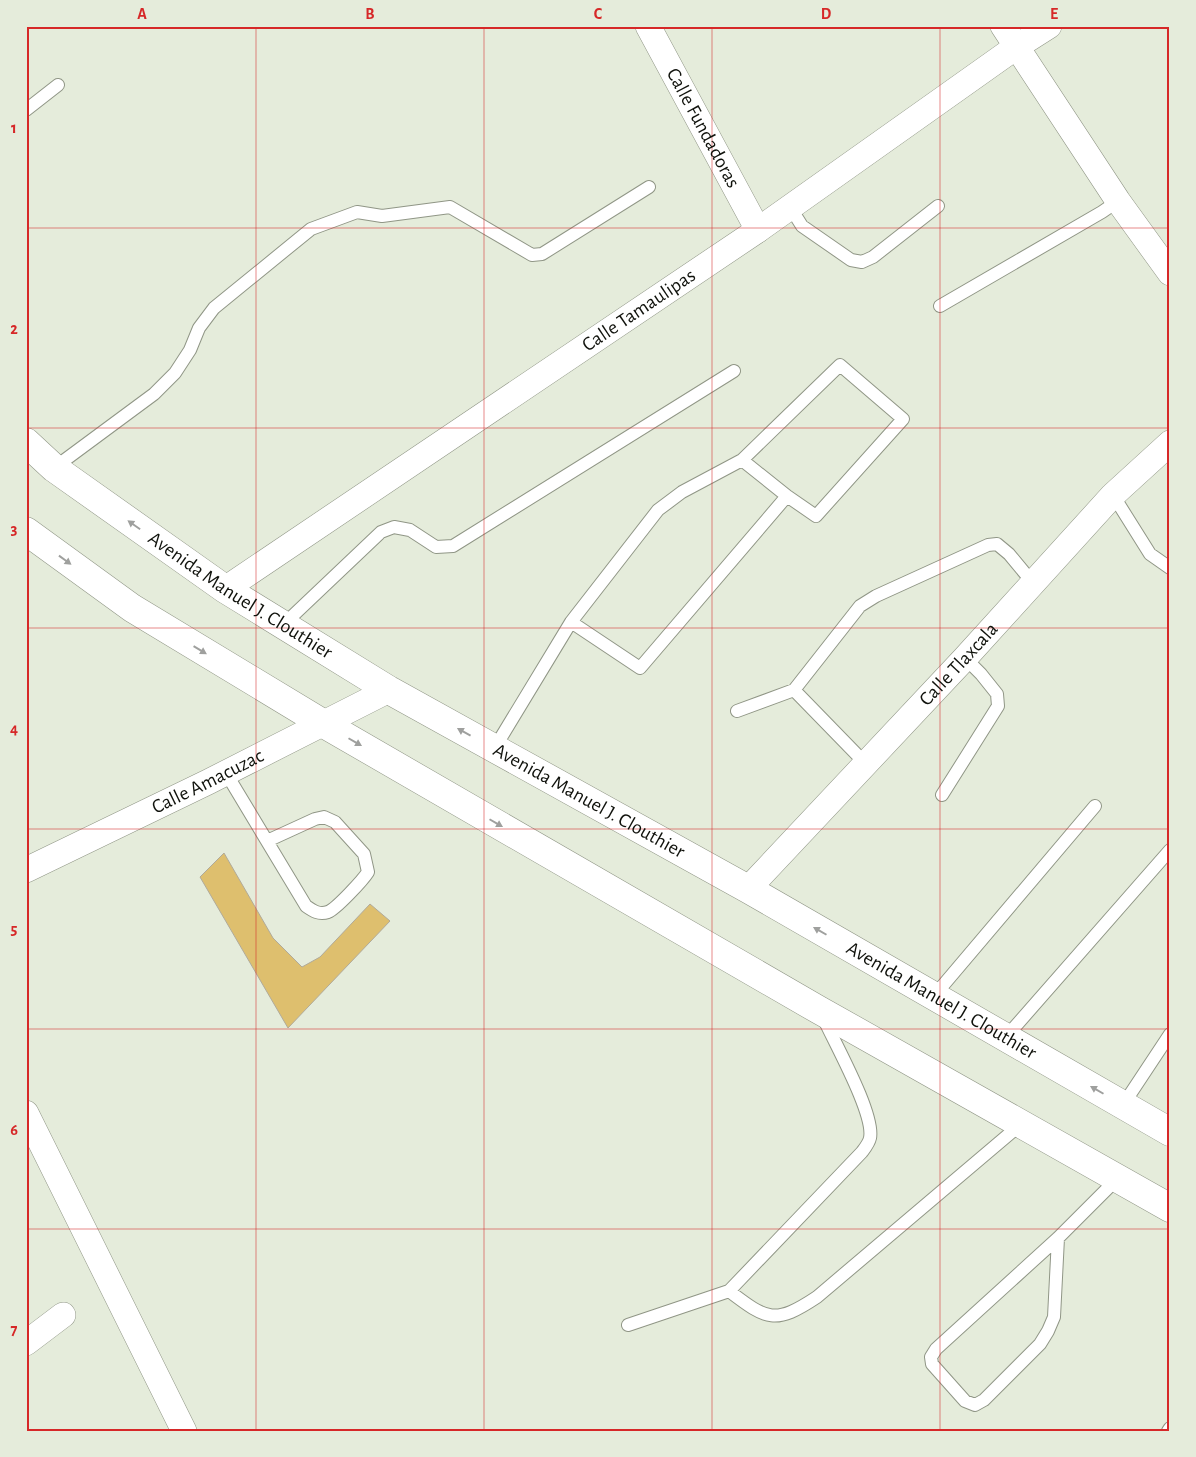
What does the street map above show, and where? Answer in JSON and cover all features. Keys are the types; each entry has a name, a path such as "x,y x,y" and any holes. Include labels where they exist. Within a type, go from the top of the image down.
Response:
{"main road":[{"name":"Avenida Manuel J. Clouthier","path":"26,442 54,468 225,590 389,690 748,889 1170,1132"},
{"path":"26,530 132,608 324,724 819,1010 1170,1208"}],"street":[{"name":"Calle Fundadoras","path":"648,26 758,230"},
{"path":"1003,26 1118,201 1170,273"},
{"name":"Calle Tamaulipas","path":"225,590 758,230 1049,26"},
{"name":"Calle Tlaxcala","path":"748,889 866,764 1113,495 1170,443"},
{"name":"Calle Amacuzac","path":"26,870 226,773 389,690"},
{"path":"26,1113 184,1431"},
{"path":"26,1343 64,1315"}],"lane":[{"path":"26,110 58,84"},
{"path":"54,468 154,394 175,373 190,350 199,328 214,308 311,229 358,212 382,216 450,207 532,256 542,254 649,187"},
{"path":"940,306 1118,201"},
{"path":"790,208 802,226 851,260 862,262 872,257 938,206"},
{"path":"494,748 571,622 658,510 682,492 742,460 840,365 903,419 816,516 787,496 742,460"},
{"path":"283,625 381,532 394,527 410,530 436,547 453,546 734,371"},
{"path":"1113,495 1150,554 1170,568"},
{"path":"571,622 640,668 787,496"},
{"path":"737,712 794,690 860,606 876,596 988,545 997,544 1009,554 1033,583"},
{"path":"942,795 998,706 997,694 981,674 964,658"},
{"path":"794,690 866,764"},
{"path":"226,773 306,906 313,912 330,912 363,880 368,872 364,854 335,822 324,817 315,819 267,841"},
{"path":"934,996 1095,806"},
{"path":"1006,1037 1170,850"},
{"path":"628,1325 728,1291 862,1152 870,1138 869,1121 862,1100 819,1010"},
{"path":"1123,1105 1170,1034"},
{"path":"728,1291 755,1311 774,1316 795,1312 817,1297 1021,1124"},
{"path":"1058,1238 1054,1317 1048,1331 1040,1344 984,1400 975,1405 965,1402 932,1364 931,1357 936,1349 1058,1238 1118,1178"}],"building":[{"path":"224,853 273,938 302,967 320,957 370,904 390,921 288,1028 200,877"}]}
